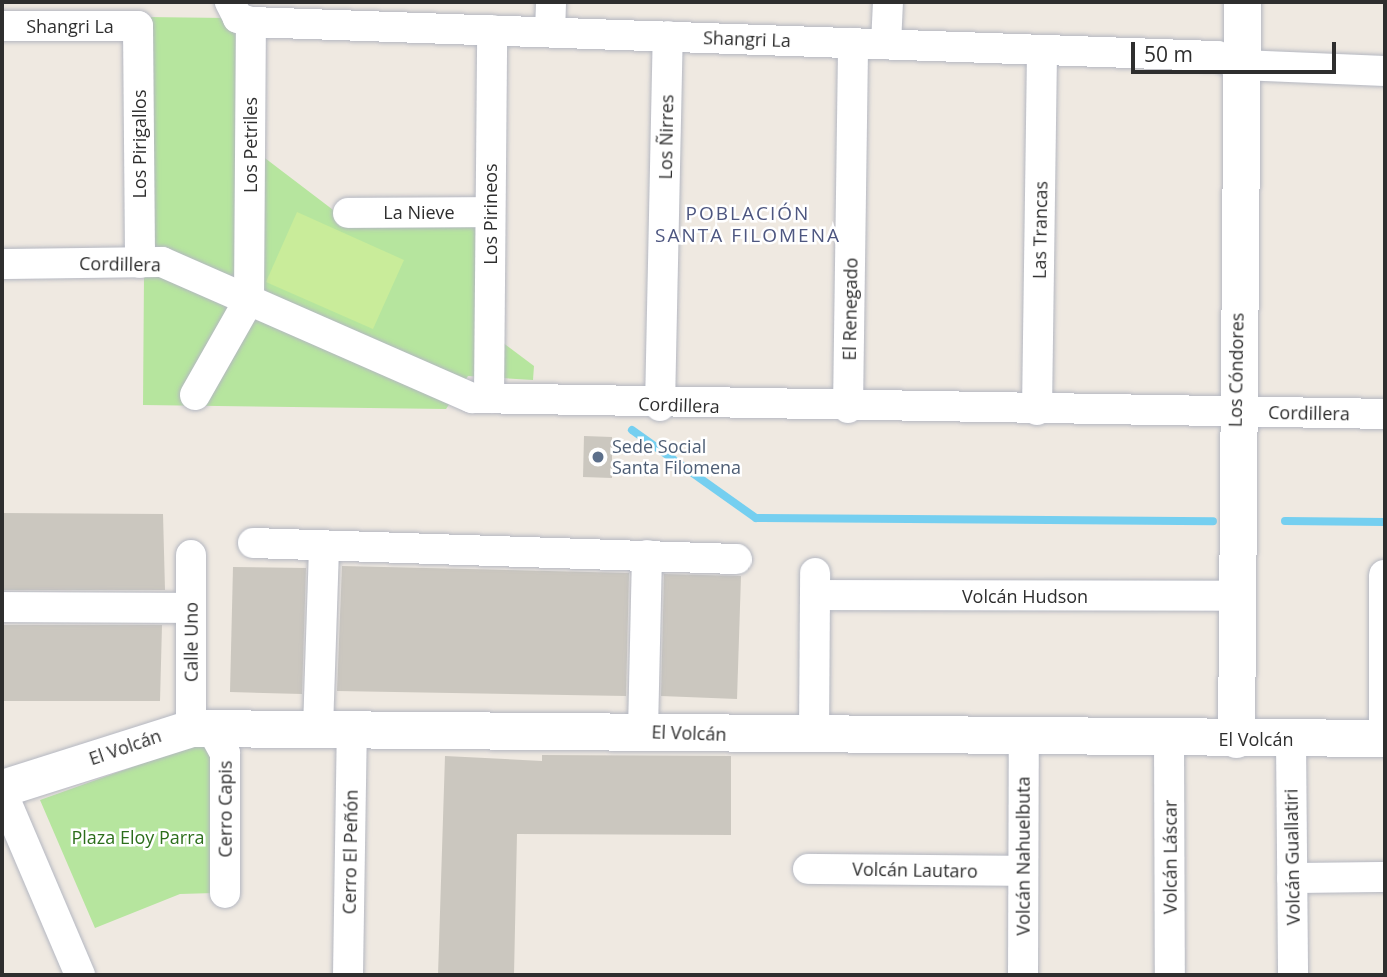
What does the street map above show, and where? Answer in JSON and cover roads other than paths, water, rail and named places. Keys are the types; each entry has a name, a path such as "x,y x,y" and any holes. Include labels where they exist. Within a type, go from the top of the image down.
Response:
{"street":[{"path":"550,32 551,2"},
{"path":"886,44 888,2"},
{"name":"Los Cóndores","path":"1237,739 1235,411 1242,2"},
{"name":"Shangri La","path":"240,12 492,30 1217,56 1241,65 1385,71"},
{"name":"Los Petriles","path":"240,12 249,300"},
{"name":"Shangri La","path":"2,26 138,26"},
{"name":"Los Pirigallos","path":"138,26 140,262"},
{"name":"Los Pirineos","path":"488,398 492,30"},
{"name":"Los Ñirres","path":"660,406 668,36"},
{"name":"El Renegado","path":"848,408 853,43"},
{"name":"Las Trancas","path":"1038,410 1042,50"},
{"name":"La Nieve","path":"348,213 490,212"},
{"name":"Cordillera","path":"2,264 162,262 472,398 660,406 1385,414"},
{"path":"195,395 249,300"},
{"path":"253,543 737,559"},
{"name":"Cerro El Peñón","path":"324,546 348,975"},
{"name":"Calle Uno","path":"191,555 191,608 201,728"},
{"path":"643,731 647,555"},
{"path":"1384,575 1385,738"},
{"name":"Volcán Hudson","path":"814,735 815,584 1236,596"},
{"path":"2,607 191,608"},
{"name":"El Volcán","path":"2,790 201,728 1237,739 1385,738"},
{"name":"Cerro Capis","path":"201,728 226,752 225,894"},
{"name":"Volcán Nahuelbuta","path":"1023,975 1024,737"},
{"name":"Volcán Láscar","path":"1169,738 1170,975"},
{"name":"Volcán Guallatiri","path":"1291,738 1293,975"},
{"path":"2,790 80,975"},
{"name":"Volcán Lautaro","path":"808,869 1023,871"},
{"path":"1292,878 1385,877"}],"waterway":[{"path":"632,430 756,518 1213,521"},
{"path":"1285,521 1385,522"}],"place":[{"name":"Sede Social Santa Filomena","path":"598,457"}],"district":[{"name":"POBLACIÓN SANTA FILOMENA","path":"748,225"}],"park label":[{"name":"Plaza Eloy Parra","path":"138,837"}]}
